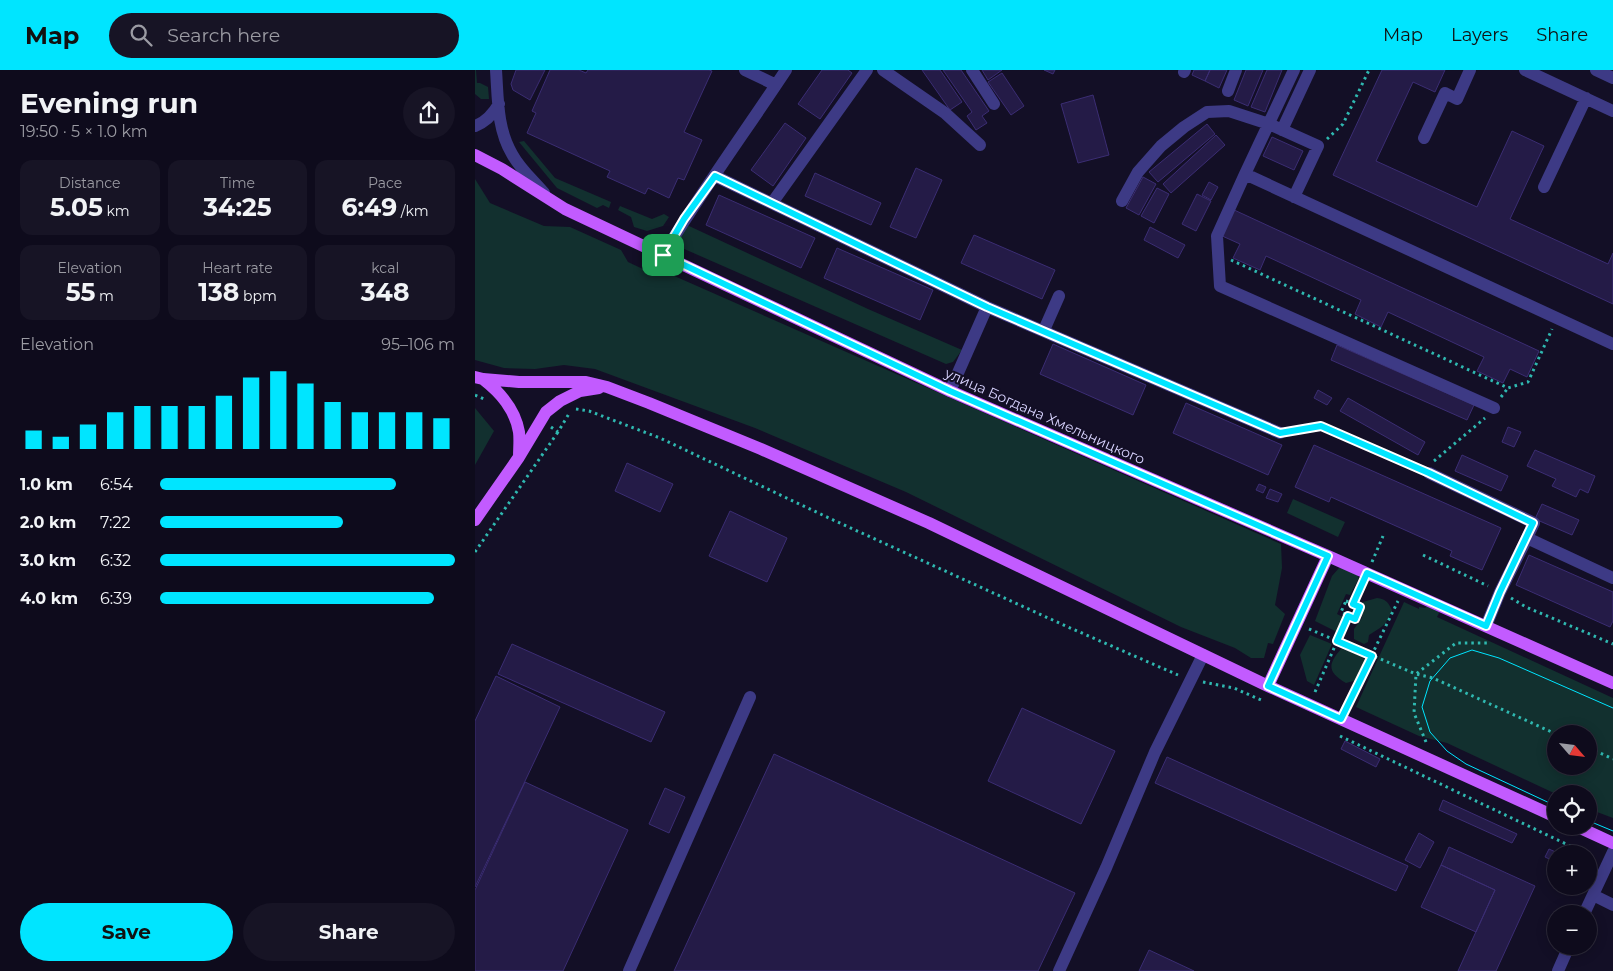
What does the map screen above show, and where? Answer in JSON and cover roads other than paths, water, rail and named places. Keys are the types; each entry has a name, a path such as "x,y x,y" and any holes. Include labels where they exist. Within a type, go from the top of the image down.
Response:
{"main road":[{"name":"улица Богдана Хмельницкого","path":"475,156 502,169 565,208 950,391 1367,573 1613,683"},
{"path":"479,378 519,382 578,381 607,387 761,448 920,519 1268,686 1547,813"},
{"path":"479,378 499,392 511,408 519,432 519,456"},
{"path":"475,520 547,412 560,401 580,391 607,387"},
{"path":"1268,686 1328,556"},
{"path":"1596,835 1613,843"}],"street":[{"path":"496,70 500,123 512,156 549,199"},
{"path":"745,70 776,85"},
{"path":"663,255 684,219 715,176 785,70"},
{"path":"772,203 867,70"},
{"path":"883,70 945,113 980,145"},
{"path":"973,70 995,104"},
{"path":"1228,91 1237,70"},
{"path":"1294,70 1217,236 1220,286 1494,408"},
{"path":"1282,130 1310,70"},
{"path":"1424,138 1445,93 1457,99 1470,70"},
{"path":"1525,70 1613,110"},
{"path":"1596,70 1613,78"},
{"path":"1544,187 1585,98"},
{"path":"475,126 491,116 499,104"},
{"path":"1122,201 1138,172 1161,146 1184,127 1207,112 1229,111 1269,124 1318,146 1294,197"},
{"path":"1245,174 1613,344"},
{"path":"715,176 987,307 1280,433"},
{"path":"1044,330 1059,296"},
{"path":"950,391 987,307"},
{"path":"1429,473 1533,523 1486,626"},
{"path":"1527,538 1613,578"},
{"path":"1059,971 1106,868 1155,752 1203,655"},
{"path":"629,971 751,696"},
{"path":"1597,886 1613,852"},
{"path":"1588,905 1593,895 1613,905"},
{"path":"1558,971 1565,955"}],"tram line":[{"path":"1547,802 1466,764 1447,751 1430,732 1422,707 1430,681 1450,658 1472,650 1499,658 1613,708"},
{"path":"1597,824 1613,831"}]}
